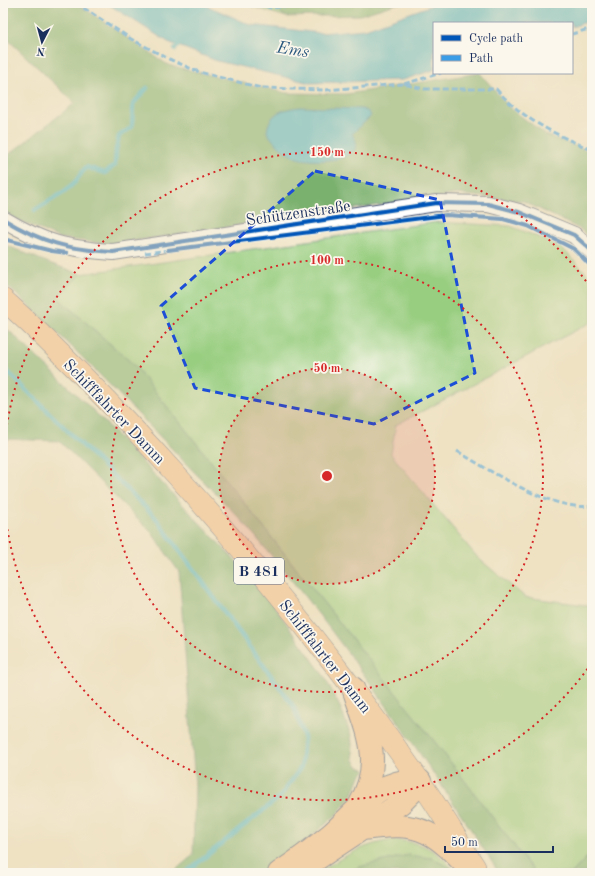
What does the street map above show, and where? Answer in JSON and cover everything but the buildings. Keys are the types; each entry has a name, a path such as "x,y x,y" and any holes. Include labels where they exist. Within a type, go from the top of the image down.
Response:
{"highway":[{"path":"353,688 370,743 372,757 372,771 369,784 358,807"},
{"path":"279,873 332,833 370,797 406,779 420,781"},
{"path":"296,873 401,803 420,781"},
{"path":"361,829 401,825 418,828 446,845 473,873"}],"main road":[{"name":"Schifffahrter Damm","path":"3,299 69,362 160,458 293,610 353,688 420,781 479,873"}],"street":[{"name":"Schützenstraße","path":"3,219 30,234 56,245 82,250 113,252 436,203 488,204 519,212 574,235 592,251"}],"highlighted area":[{"path":"315,171 440,200 475,373 374,424 195,388 161,306"}],"green space":[{"path":"3,3 76,3 168,65 286,93 346,94 481,74 510,108 546,135 592,152 592,241 580,229 523,201 457,194 110,244 59,238 3,213 3,159 75,103 3,35"},
{"path":"240,3 271,3 286,17"},
{"path":"271,3 399,3 360,15 286,17"},
{"path":"437,222 510,226 559,245 592,279 592,322 396,425 391,454 478,558 525,597 592,606 592,852 572,873 535,873 442,751 134,365 57,297 81,274"},
{"path":"3,244 49,263 81,274 57,297 134,365 442,751 535,873 499,873 383,700 321,617 255,536 131,406 47,322 3,282"},
{"path":"3,325 98,415 262,589 324,676 341,709 351,736 354,760 359,767 366,770 360,776 353,794 337,814 305,842 262,873 172,873 193,855 195,786 179,572 152,533 59,441 3,439"},
{"path":"394,840 413,843 428,848 441,857 454,870 431,858 359,867 348,873 317,873 363,848 373,844"},
{"path":"592,852 592,873 572,873"},
{"path":"408,855 431,858 454,870 456,873 348,873 359,867"}],"water":[{"name":"Ems","path":"106,3 201,3 251,25 321,33 365,29 438,3 592,3 592,20 573,27 573,22 433,22 433,70 403,80 310,83 217,61 168,42"},
{"path":"300,107 362,109 369,112 371,116 352,134 356,142 355,149 350,154 342,158 332,160 303,159 292,156 276,144 267,132 268,125 274,116 288,109"}],"waterway":[{"path":"175,49 182,41"},
{"path":"35,210 63,193 75,182 86,167 105,173 115,165 119,136 132,127 133,104 147,88"},
{"path":"3,367 155,517 294,707 304,737 301,767 280,797 185,873"}],"marked path":[{"path":"76,3 131,39 169,59 199,72 261,88 325,90 403,84 424,89 496,89 518,110 540,125 592,150"},
{"path":"257,3 271,8 323,3"},
{"path":"573,34 592,28"},
{"path":"404,84 438,74"},
{"path":"145,253 170,250"},
{"path":"457,451 504,479 541,497 559,503 576,506 592,506"}],"cycle path":[{"path":"3,219 31,234 69,247 113,252 436,203 488,204 519,212 574,235 592,251"},
{"path":"168,250 446,215 503,219 528,226 574,249 592,267"},
{"path":"3,239 52,251 67,253"}]}
